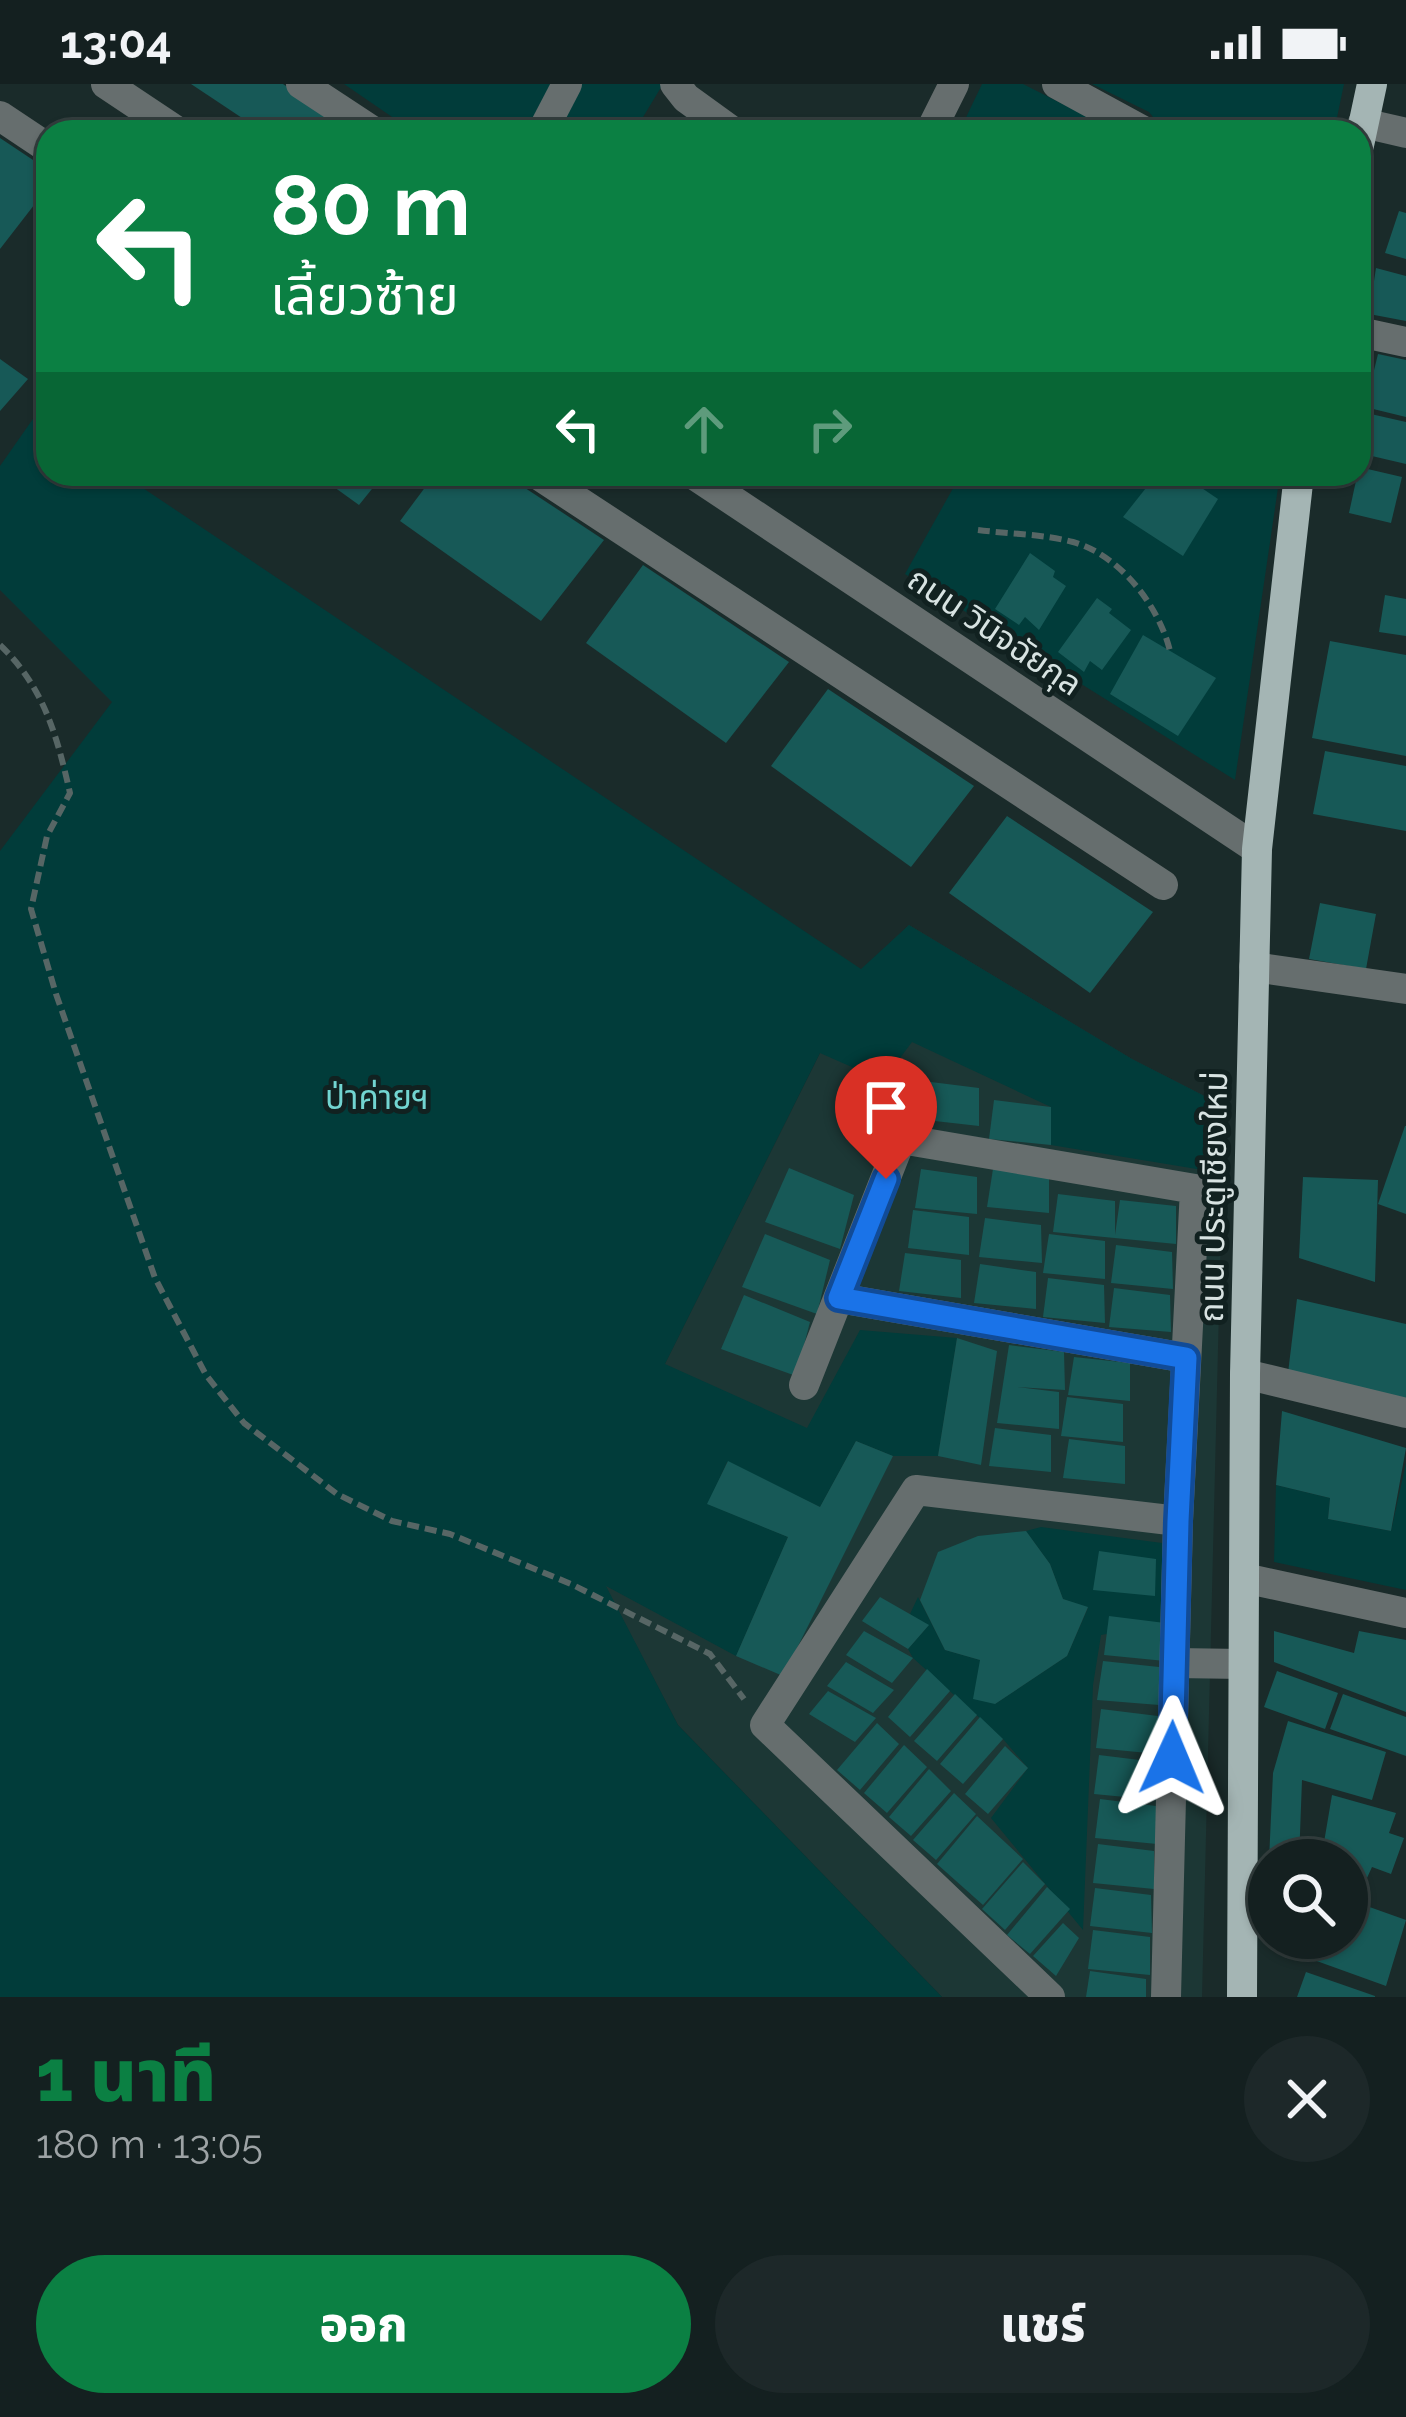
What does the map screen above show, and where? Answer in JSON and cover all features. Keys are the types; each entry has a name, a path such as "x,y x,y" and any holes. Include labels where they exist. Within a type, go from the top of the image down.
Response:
{"main road":[{"path":"1364,120 1372,84"},
{"name":"ถนน ประตูเชียงใหม่","path":"1242,1997 1245,1374 1257,849 1298,486"}],"street":[{"path":"106,84 160,120"},
{"path":"301,84 356,120"},
{"path":"548,120 567,84"},
{"path":"675,84 716,120"},
{"path":"936,120 954,84"},
{"path":"1057,84 1123,120"},
{"path":"0,116 36,140"},
{"path":"1371,134 1406,133"},
{"path":"1371,335 1406,343"},
{"path":"555,486 1163,884"},
{"name":"ถนน วินิจฉัยกุล","path":"711,486 1257,849"},
{"path":"1254,967 1406,988"},
{"path":"804,1384 902,1139 1195,1189 1178,1521 1166,1997"},
{"path":"839,1298 1186,1358"},
{"path":"1245,1374 1406,1413"},
{"path":"1050,1997 765,1725 916,1490 1178,1521"},
{"path":"1244,1578 1406,1613"},
{"path":"1175,1663 1243,1664"}],"path":[{"path":"978,530 1076,543 1101,556 1126,574 1145,599 1164,626 1170,651"},
{"path":"0,645 27,670 58,742 70,794 47,836 31,909 155,1278 206,1375 244,1423 337,1494 392,1521 450,1534 571,1584 710,1654 765,1725"}],"shaded area":[{"path":"909,925 1132,1059 1224,1106 1202,1997 942,1997 678,1725 579,1536 862,969"}],"green space":[{"path":"344,84 663,84 641,120 396,120"},
{"path":"982,84 1023,84 1094,120 965,120"},
{"path":"1092,84 1344,84 1336,120 1155,120 1149,112"},
{"name":"ป่าค่ายฯ","path":"35,416 36,486 140,486 861,969 909,925 1132,1059 1224,1106 1215,1172 1051,1145 1051,1107 912,1042 894,1066 854,1068 820,1053 665,1364 807,1428 860,1330 957,1338 938,1456 893,1456 856,1441 820,1507 727,1462 708,1504 788,1537 736,1656 606,1586 678,1725 942,1997 0,1997 0,851 112,702 0,590 0,466"},
{"path":"954,486 1278,486 1235,780 905,574"},
{"path":"1406,1463 1406,1590 1274,1562 1276,1485 1330,1498 1328,1519 1391,1531"},
{"path":"1041,1527 1162,1543 1165,1623 1101,1635 1093,1685 1083,1930 991,1818 1028,1768 908,1649 928,1626 910,1614 918,1597 945,1650 980,1660 995,1704 1067,1656 1088,1608 1063,1599 1050,1564 1026,1531"}],"building":[{"path":"191,84 283,84 338,120 245,120"},
{"path":"0,138 36,162 36,202 0,249"},
{"path":"1399,211 1406,213 1406,259 1385,253"},
{"path":"1376,268 1406,276 1406,321 1371,314"},
{"path":"1378,354 1406,360 1406,417 1371,408"},
{"path":"0,359 28,379 0,411"},
{"path":"1371,414 1406,422 1406,464 1371,456"},
{"path":"1371,470 1402,477 1391,523 1349,513 1355,486 1371,486"},
{"path":"333,486 374,486 359,505"},
{"path":"426,486 522,486 604,540 541,621 400,521"},
{"path":"1148,486 1199,486 1218,499 1183,556 1123,517"},
{"path":"1030,553 1055,571 1053,577 1066,586 1039,630 1025,617 1019,625 995,609"},
{"path":"643,565 789,662 726,743 586,643"},
{"path":"1385,595 1406,599 1406,636 1379,632"},
{"path":"1097,598 1131,630 1102,670 1090,661 1084,672 1058,652"},
{"path":"1143,635 1216,678 1178,736 1110,694"},
{"path":"1330,641 1406,655 1406,756 1312,738"},
{"path":"828,689 974,786 911,867 771,766"},
{"path":"1325,751 1406,766 1406,831 1313,814"},
{"path":"1007,816 1153,912 1090,993 949,893"},
{"path":"1320,903 1376,914 1366,969 1309,959"},
{"path":"854,1068 910,1075 911,1113 849,1107"},
{"path":"923,1081 979,1088 979,1126 917,1119"},
{"path":"994,1100 1051,1107 1051,1145 989,1139"},
{"path":"1406,1126 1406,1214 1378,1204"},
{"path":"789,1168 854,1195 840,1249 765,1222"},
{"path":"921,1169 977,1177 977,1214 915,1208"},
{"path":"993,1169 1049,1175 1049,1213 987,1207"},
{"path":"1303,1177 1378,1180 1375,1282 1299,1258"},
{"path":"1058,1194 1115,1201 1115,1235 1120,1200 1176,1206 1176,1244 1053,1232"},
{"path":"913,1210 969,1217 969,1255 908,1248"},
{"path":"985,1218 1041,1225 1042,1263 979,1257"},
{"path":"765,1234 830,1260 817,1314 742,1287"},
{"path":"1049,1234 1105,1241 1105,1279 1043,1273"},
{"path":"1116,1245 1172,1252 1173,1289 1111,1283"},
{"path":"905,1253 961,1260 961,1298 899,1291"},
{"path":"980,1264 1036,1272 1036,1309 974,1303"},
{"path":"1048,1278 1104,1285 1105,1323 1043,1317"},
{"path":"1114,1288 1170,1295 1171,1332 1109,1327"},
{"path":"744,1295 810,1322 796,1376 721,1349"},
{"path":"1297,1299 1406,1324 1406,1401 1288,1373"},
{"path":"957,1338 997,1351 981,1465 938,1456"},
{"path":"1009,1345 1064,1352 1065,1390 1017,1387 1059,1392 1059,1429 997,1423"},
{"path":"1074,1357 1130,1363 1130,1401 1068,1395"},
{"path":"1067,1397 1123,1404 1123,1442 1061,1436"},
{"path":"1282,1411 1406,1448 1391,1531 1328,1519 1330,1498 1276,1485"},
{"path":"995,1428 1051,1435 1051,1472 989,1466"},
{"path":"1069,1439 1125,1446 1125,1484 1063,1478"},
{"path":"856,1441 893,1456 783,1676 736,1656 788,1537 707,1504 728,1461 820,1507"},
{"path":"1026,1531 1050,1564 1063,1599 1088,1607 1067,1656 995,1704 973,1699 980,1660 945,1650 920,1600 938,1552 978,1536"},
{"path":"1099,1551 1156,1559 1155,1596 1093,1590"},
{"path":"880,1597 929,1625 908,1649 862,1621"},
{"path":"1109,1616 1165,1623 1165,1661 1104,1655"},
{"path":"864,1631 913,1658 892,1683 846,1655"},
{"path":"1274,1631 1354,1653 1359,1631 1406,1640 1406,1712 1274,1662"},
{"path":"1103,1661 1159,1667 1159,1705 1097,1700"},
{"path":"846,1662 894,1690 873,1713 827,1686"},
{"path":"927,1669 950,1691 910,1737 888,1717"},
{"path":"1277,1671 1338,1693 1325,1729 1264,1707"},
{"path":"828,1691 876,1718 855,1742 809,1714"},
{"path":"955,1694 977,1715 937,1761 914,1741"},
{"path":"1343,1694 1406,1717 1406,1756 1330,1729"},
{"path":"1101,1709 1158,1716 1158,1754 1096,1748"},
{"path":"980,1717 1003,1739 963,1784 940,1764"},
{"path":"1288,1721 1386,1752 1372,1800 1302,1780 1300,1839 1270,1839 1273,1773"},
{"path":"877,1723 899,1744 860,1790 837,1770"},
{"path":"904,1745 927,1767 887,1813 864,1793"},
{"path":"1005,1746 1028,1768 988,1814 965,1794"},
{"path":"1099,1755 1156,1762 1156,1800 1094,1794"},
{"path":"929,1769 951,1791 911,1836 889,1817"},
{"path":"954,1793 976,1814 936,1860 913,1840"},
{"path":"1332,1795 1396,1813 1389,1833 1404,1838 1391,1874 1372,1867 1368,1876 1368,1839 1325,1839"},
{"path":"1100,1799 1156,1806 1157,1844 1095,1838"},
{"path":"977,1816 1023,1859 983,1905 937,1864"},
{"path":"1098,1844 1154,1851 1154,1889 1093,1883"},
{"path":"1023,1862 1045,1884 1005,1930 982,1909"},
{"path":"1047,1887 1070,1909 1030,1954 1007,1935"},
{"path":"1095,1888 1151,1895 1152,1933 1090,1926"},
{"path":"1368,1906 1406,1920 1386,1986 1311,1959 1368,1959"},
{"path":"1063,1923 1079,1938 1056,1976 1033,1956"},
{"path":"1093,1930 1150,1937 1150,1975 1088,1969"},
{"path":"1090,1971 1146,1979 1146,1997 1086,1997"},
{"path":"1306,1972 1375,1996 1375,1997 1297,1997"}],"route":[{"path":"886,1179 839,1298 1186,1358 1172,1758"}]}
